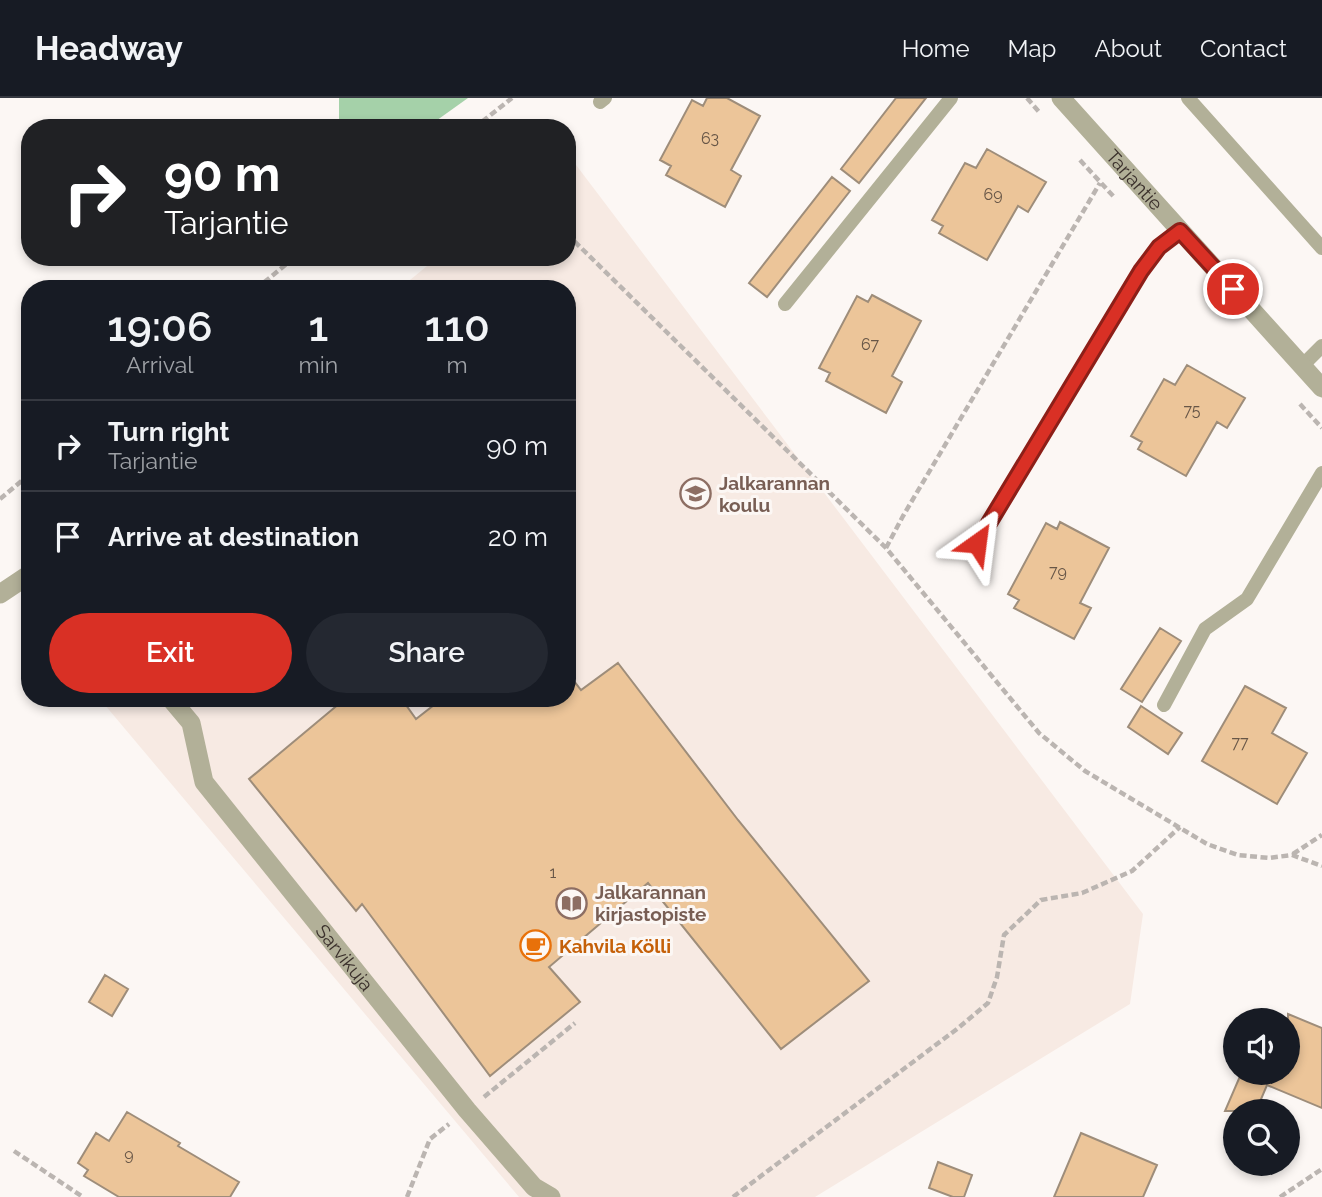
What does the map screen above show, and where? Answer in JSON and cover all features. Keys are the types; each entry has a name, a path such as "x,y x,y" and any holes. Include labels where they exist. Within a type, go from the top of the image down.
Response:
{"street":[{"name":"Tarjantie","path":"1061,98 1322,387"},
{"path":"0,594 21,579"},
{"name":"Sarvikuja","path":"178,707 191,723 204,782 467,1110 534,1187 551,1197"}],"lane":[{"path":"785,304 951,98"},
{"path":"1188,98 1322,248"},
{"path":"977,543 1141,271 1159,247 1180,231"},
{"path":"1302,366 1322,346"},
{"path":"1164,705 1205,629 1247,599 1322,473"}],"path":[{"path":"485,119 512,98"},
{"path":"886,548 1100,183"},
{"path":"576,243 886,548 1039,733 1085,771 1207,844 1238,855 1269,858 1292,855 1322,835"},
{"path":"267,280 284,266"},
{"path":"0,499 21,482"},
{"path":"733,1197 946,1038 988,1003 997,977 1004,935 1041,900 1082,892 1132,871 1180,827"},
{"path":"1292,855 1322,866"},
{"path":"14,1151 83,1197"},
{"path":"1280,1197 1322,1169"}],"shaded area":[{"name":"Jalkarannan koulu","path":"576,165 1143,914 1130,1004 815,1197 519,1197 107,707 576,707 576,280 410,280 427,266 576,266"}],"green space":[{"path":"339,98 468,98 439,119 339,119"}],"building":[{"path":"707,98 727,98 760,116 731,170 741,176 725,207 666,175 671,166 660,160 692,100 703,106"},
{"path":"896,98 926,98 859,183 841,169"},
{"path":"987,149 1046,182 1028,212 1018,206 987,260 939,233 943,226 932,220 965,163 976,168"},
{"path":"832,177 850,191 767,297 749,283"},
{"path":"872,295 921,321 892,376 902,382 886,413 826,381 830,373 819,368 857,296 868,302"},
{"path":"1187,365 1245,398 1227,428 1217,422 1186,476 1138,449 1142,442 1131,436 1164,379 1175,385"},
{"path":"1060,522 1109,548 1080,603 1091,608 1074,639 1014,608 1019,600 1008,594 1046,523 1057,529"},
{"path":"1160,628 1181,641 1142,702 1121,689"},
{"path":"618,663 738,820 869,981 781,1049 648,883 549,967 580,1002 490,1076 362,904 356,911 249,779 335,707 407,707 416,719 431,707 576,707 576,684 581,690"},
{"path":"1245,686 1286,708 1272,733 1307,753 1277,804 1202,761"},
{"path":"1141,706 1182,733 1168,754 1128,727"},
{"path":"105,975 128,989 112,1016 89,1002"},
{"path":"1300,1019 1322,1028 1322,1108 1267,1085 1300,1085"},
{"path":"1236,1085 1267,1085 1261,1099 1230,1099"},
{"path":"127,1112 239,1182 230,1197 119,1197 84,1176 88,1170 78,1163 96,1133 109,1141"},
{"path":"1081,1133 1157,1165 1143,1197 1054,1197"},
{"path":"938,1162 972,1175 964,1197 953,1197 929,1188"}],"place":[{"name":"Jalkarannan koulu","path":"696,494"},
{"name":"Jalkarannan kirjastopiste","path":"572,903"},
{"name":"Kahvila Kölli","path":"536,946"}],"route":[{"path":"977,543 1141,271 1159,247 1180,231 1233,289"}]}
